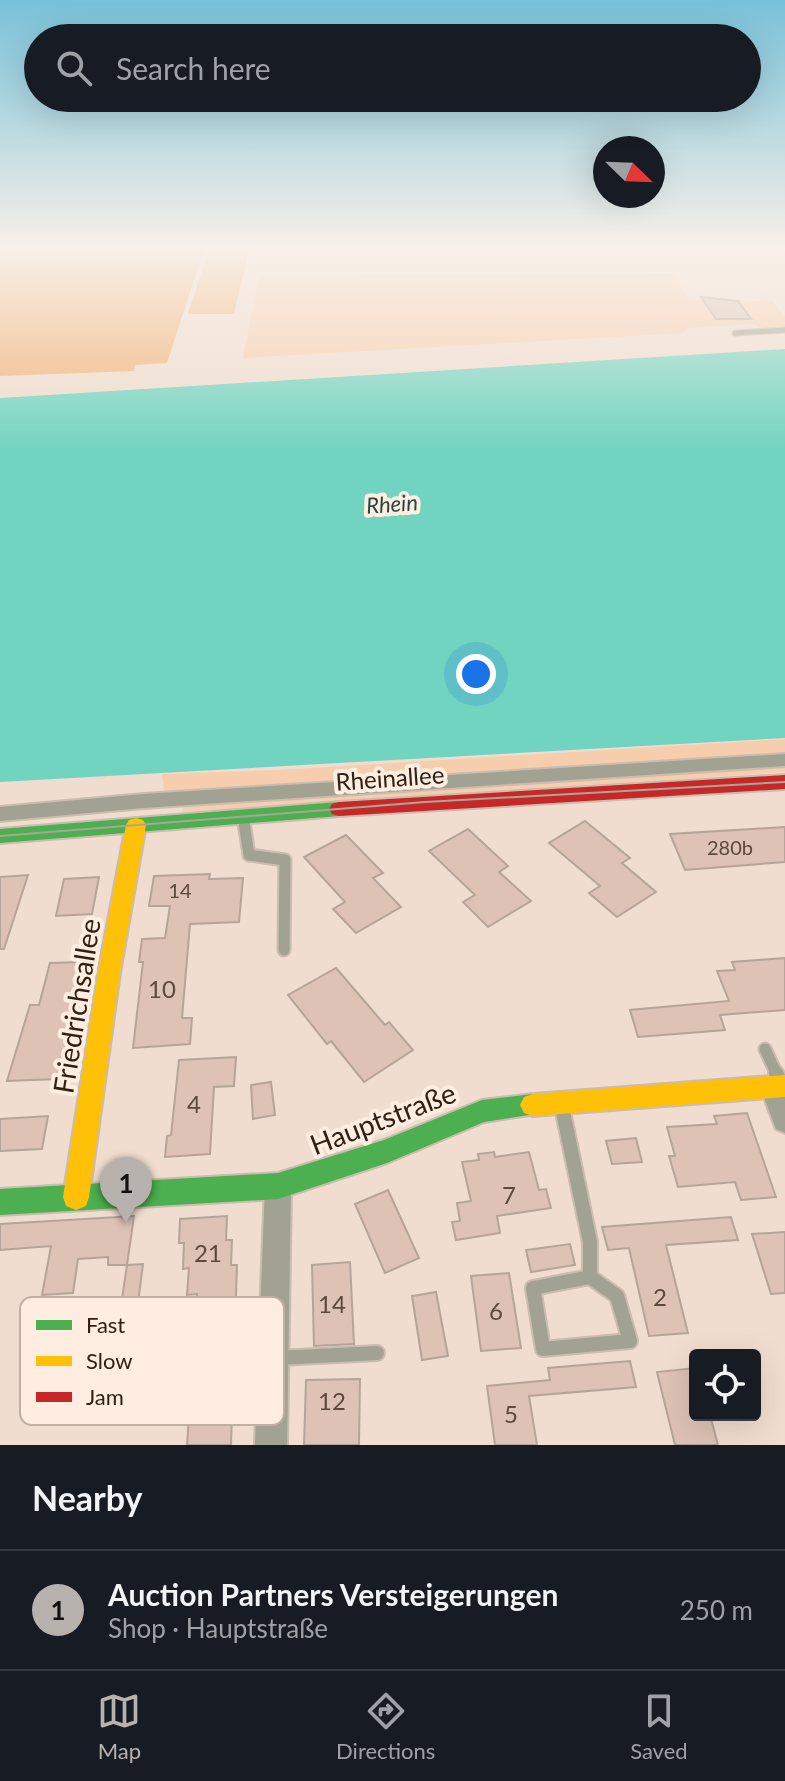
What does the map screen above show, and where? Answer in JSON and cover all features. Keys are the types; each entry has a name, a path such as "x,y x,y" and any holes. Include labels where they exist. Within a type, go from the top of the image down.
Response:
{"street":[{"name":"Rheinallee","path":"0,836 191,801 785,760"},
{"name":"Rheinallee","path":"0,814 80,809 243,816 785,782"},
{"name":"Friedrichsallee","path":"76,1197 109,973 141,812"},
{"name":"Hauptstraße","path":"0,1202 278,1186 387,1151 482,1111 780,1086"},
{"path":"780,1086 785,1121"},
{"path":"277,1297 278,1186"},
{"path":"271,1445 272,1425"}],"lane":[{"path":"735,333 785,330"},
{"path":"243,816 249,855 285,860 284,950"},
{"path":"765,1049 780,1086"},
{"path":"561,1102 590,1242 590,1277"},
{"path":"590,1277 617,1296 630,1341 543,1349 533,1288 590,1277"},
{"path":"284,1358 377,1353"}],"shaded area":[{"path":"0,316 182,316 167,363 135,365 134,371 0,376"},
{"path":"251,316 785,317 785,329 760,330 755,324 688,328 682,333 243,358"},
{"path":"785,739 785,753 165,797 162,774 279,770"},
{"path":"785,764 785,772 182,812 183,806 547,780 618,779"}],"water":[{"name":"Rhein","path":"785,349 785,738 0,782 0,398"}],"building":[{"path":"714,316 749,316 751,319 716,319"},
{"path":"585,821 630,858 622,863 656,892 617,917 589,893 600,886 549,843"},
{"path":"785,827 785,862 685,870 670,834"},
{"path":"468,829 508,866 499,872 531,901 488,927 463,902 475,895 429,851"},
{"path":"346,835 383,873 373,878 401,907 356,933 333,909 345,902 304,857"},
{"path":"210,874 209,879 243,878 239,922 190,924 182,1018 192,1018 190,1044 133,1048 143,962 139,962 142,939 165,938 170,906 149,906 154,876"},
{"path":"28,875 4,949 0,949 0,877"},
{"path":"99,877 92,914 56,916 64,879"},
{"path":"785,958 785,1010 720,1015 725,1030 638,1037 630,1010 729,1001 717,971 735,970 732,962"},
{"path":"82,962 59,1079 7,1081 30,1005 39,1005 50,963"},
{"path":"336,968 385,1025 389,1022 413,1050 364,1082 331,1041 327,1044 288,995"},
{"path":"236,1057 234,1086 214,1087 210,1154 165,1157 167,1136 171,1135 179,1060"},
{"path":"271,1082 275,1115 253,1119 251,1085"},
{"path":"747,1113 776,1197 741,1200 735,1182 678,1187 669,1156 675,1156 667,1127 717,1124 714,1116"},
{"path":"48,1116 42,1149 0,1151 0,1119"},
{"path":"636,1138 642,1162 612,1164 606,1141"},
{"path":"494,1152 495,1157 529,1152 539,1190 546,1189 551,1208 497,1216 500,1233 456,1240 452,1222 460,1221 457,1203 471,1201 462,1162 479,1160 478,1154"},
{"path":"388,1190 419,1258 385,1273 355,1204"},
{"path":"134,1216 127,1265 108,1265 108,1257 78,1259 73,1293 42,1295 51,1246 0,1250 0,1224"},
{"path":"227,1216 226,1240 232,1240 231,1265 237,1265 236,1297 187,1295 189,1268 183,1269 184,1243 179,1243 180,1219"},
{"path":"731,1217 738,1240 666,1245 688,1333 649,1336 629,1248 608,1250 602,1227"},
{"path":"785,1232 785,1293 771,1294 752,1234"},
{"path":"570,1244 575,1265 531,1272 526,1250"},
{"path":"350,1262 354,1344 314,1346 312,1265"},
{"path":"143,1264 139,1297 122,1297 127,1265"},
{"path":"509,1273 521,1348 481,1351 471,1276"},
{"path":"436,1292 448,1356 422,1360 412,1296"},
{"path":"630,1361 636,1387 529,1396 537,1445 495,1445 487,1386 550,1380 548,1368"},
{"path":"689,1369 689,1421 712,1421 718,1445 675,1445 657,1372"},
{"path":"360,1379 359,1445 304,1445 306,1380"},
{"path":"188,1425 232,1425 231,1445 187,1445"}],"tram line":[{"path":"0,836 425,802 785,782"}],"traffic: fast":[{"path":"0,836 339,809"},
{"path":"0,1202 278,1186 387,1151 482,1111 533,1105"}],"traffic: slow":[{"path":"76,1197 109,973 136,825"},
{"path":"533,1105 785,1086"}],"traffic: jam":[{"path":"339,809 785,782"}],"place":[{"name":"Auction Partners Versteigerungen","path":"126,1223"}]}
